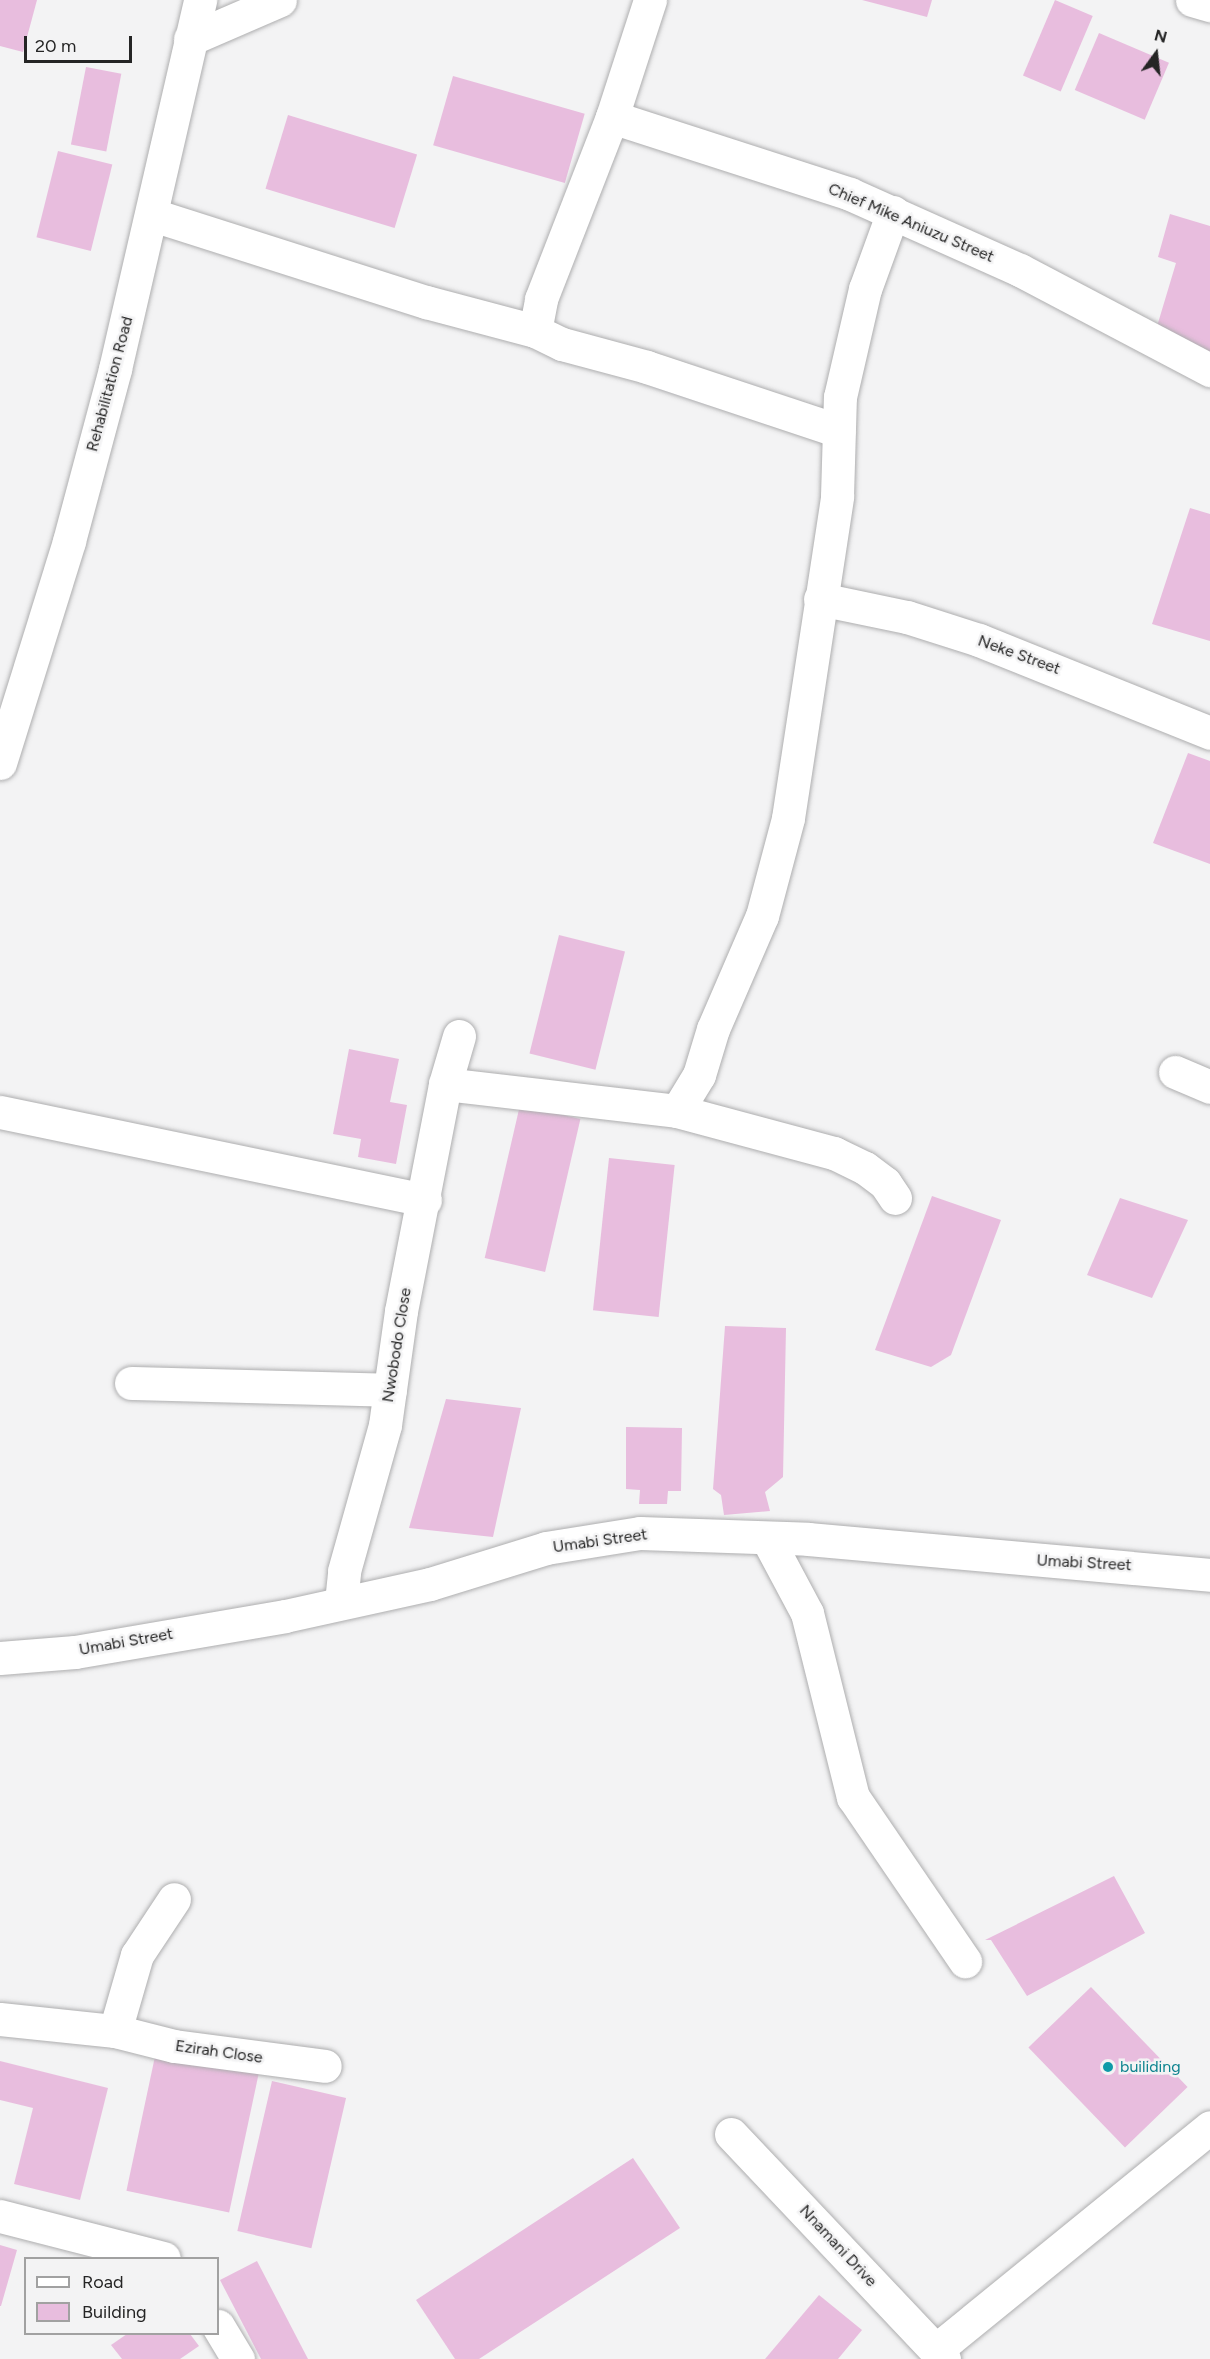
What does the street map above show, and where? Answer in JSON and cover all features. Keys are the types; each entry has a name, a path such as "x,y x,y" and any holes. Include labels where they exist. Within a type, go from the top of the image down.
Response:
{"street":[{"name":"Rehabilitation Road","path":"0,763 69,541 153,215 200,0"},
{"path":"190,39 280,0"},
{"path":"535,331 541,299 612,117 650,0"},
{"path":"1192,0 1210,5"},
{"name":"Chief Mike Aniuzu Street","path":"612,117 850,194 893,212 1020,270 1210,370"},
{"path":"677,1111 699,1075 713,1029 762,916 788,818 837,496 840,397 852,338 893,212"},
{"path":"153,215 426,302 535,331 562,344 647,367 839,431"},
{"name":"Neke Street","path":"820,599 907,617 979,640 1210,733"},
{"name":"Nwobodo Close","path":"340,1602 344,1571 385,1425 401,1311 425,1200 445,1084 459,1036"},
{"path":"1175,1071 1210,1087"},
{"path":"445,1084 677,1111 834,1153 865,1168 895,1198"},
{"path":"0,1112 425,1200"},
{"path":"131,1383 390,1390"},
{"name":"Umabi Street","path":"0,1658 75,1652 340,1602 430,1584 585,1540 640,1533 1122,1564 1210,1575"},
{"path":"768,1540 807,1613 853,1797 965,1961"},
{"path":"115,2031 137,1955 174,1899"},
{"name":"Ezirah Close","path":"0,2019 115,2031 174,2046 325,2067"},
{"path":"940,2355 1210,2127"},
{"name":"Nnamani Drive","path":"731,2134 940,2355"},
{"path":"0,2216 156,2257"},
{"path":"219,2328 238,2359"}],"building":[{"path":"0,0 37,0 23,52 0,46"},
{"path":"862,0 932,0 927,17"},
{"path":"1055,0 1093,16 1061,92 1023,75"},
{"path":"1099,33 1169,63 1145,120 1075,90"},
{"path":"86,67 121,74 106,151 71,145"},
{"path":"453,76 585,114 565,183 433,145"},
{"path":"288,115 417,154 395,228 265,189"},
{"path":"58,151 112,165 91,251 36,237"},
{"path":"1170,214 1210,226 1210,352 1155,333 1176,263 1158,257"},
{"path":"1190,508 1210,514 1210,641 1152,624"},
{"path":"1188,753 1210,761 1210,864 1153,843"},
{"path":"559,935 625,951 595,1070 529,1053"},
{"path":"349,1049 399,1059 390,1102 407,1105 396,1164 358,1157 361,1139 333,1134"},
{"path":"520,1105 580,1119 545,1272 485,1258"},
{"path":"609,1158 675,1165 659,1317 593,1310"},
{"path":"932,1196 1001,1220 951,1355 931,1367 875,1350"},
{"path":"1120,1198 1188,1220 1152,1298 1087,1275"},
{"path":"725,1326 786,1328 783,1477 765,1492 770,1511 724,1515 721,1495 713,1489"},
{"path":"446,1399 521,1408 493,1537 409,1528"},
{"path":"626,1427 682,1428 681,1491 668,1491 667,1504 639,1504 640,1490 626,1489"},
{"path":"1114,1876 1145,1933 1027,1996 991,1940 985,1940"},
{"name":"builiding","path":"1091,1987 1188,2087 1125,2147 1028,2047"},
{"path":"157,2047 260,2069 229,2213 126,2191"},
{"path":"0,2061 108,2088 80,2200 14,2184 33,2108 0,2100"},
{"path":"272,2081 346,2098 311,2248 237,2231"},
{"path":"633,2158 680,2228 479,2359 455,2359 416,2300"},
{"path":"0,2245 17,2250 1,2306 0,2306"},
{"path":"257,2261 308,2359 261,2359 220,2280"},
{"path":"819,2295 862,2330 838,2359 765,2359"},
{"path":"126,2335 191,2335 199,2346 180,2359 122,2359 111,2345"}],"place":[{"name":"builiding","path":"1108,2067"}]}
